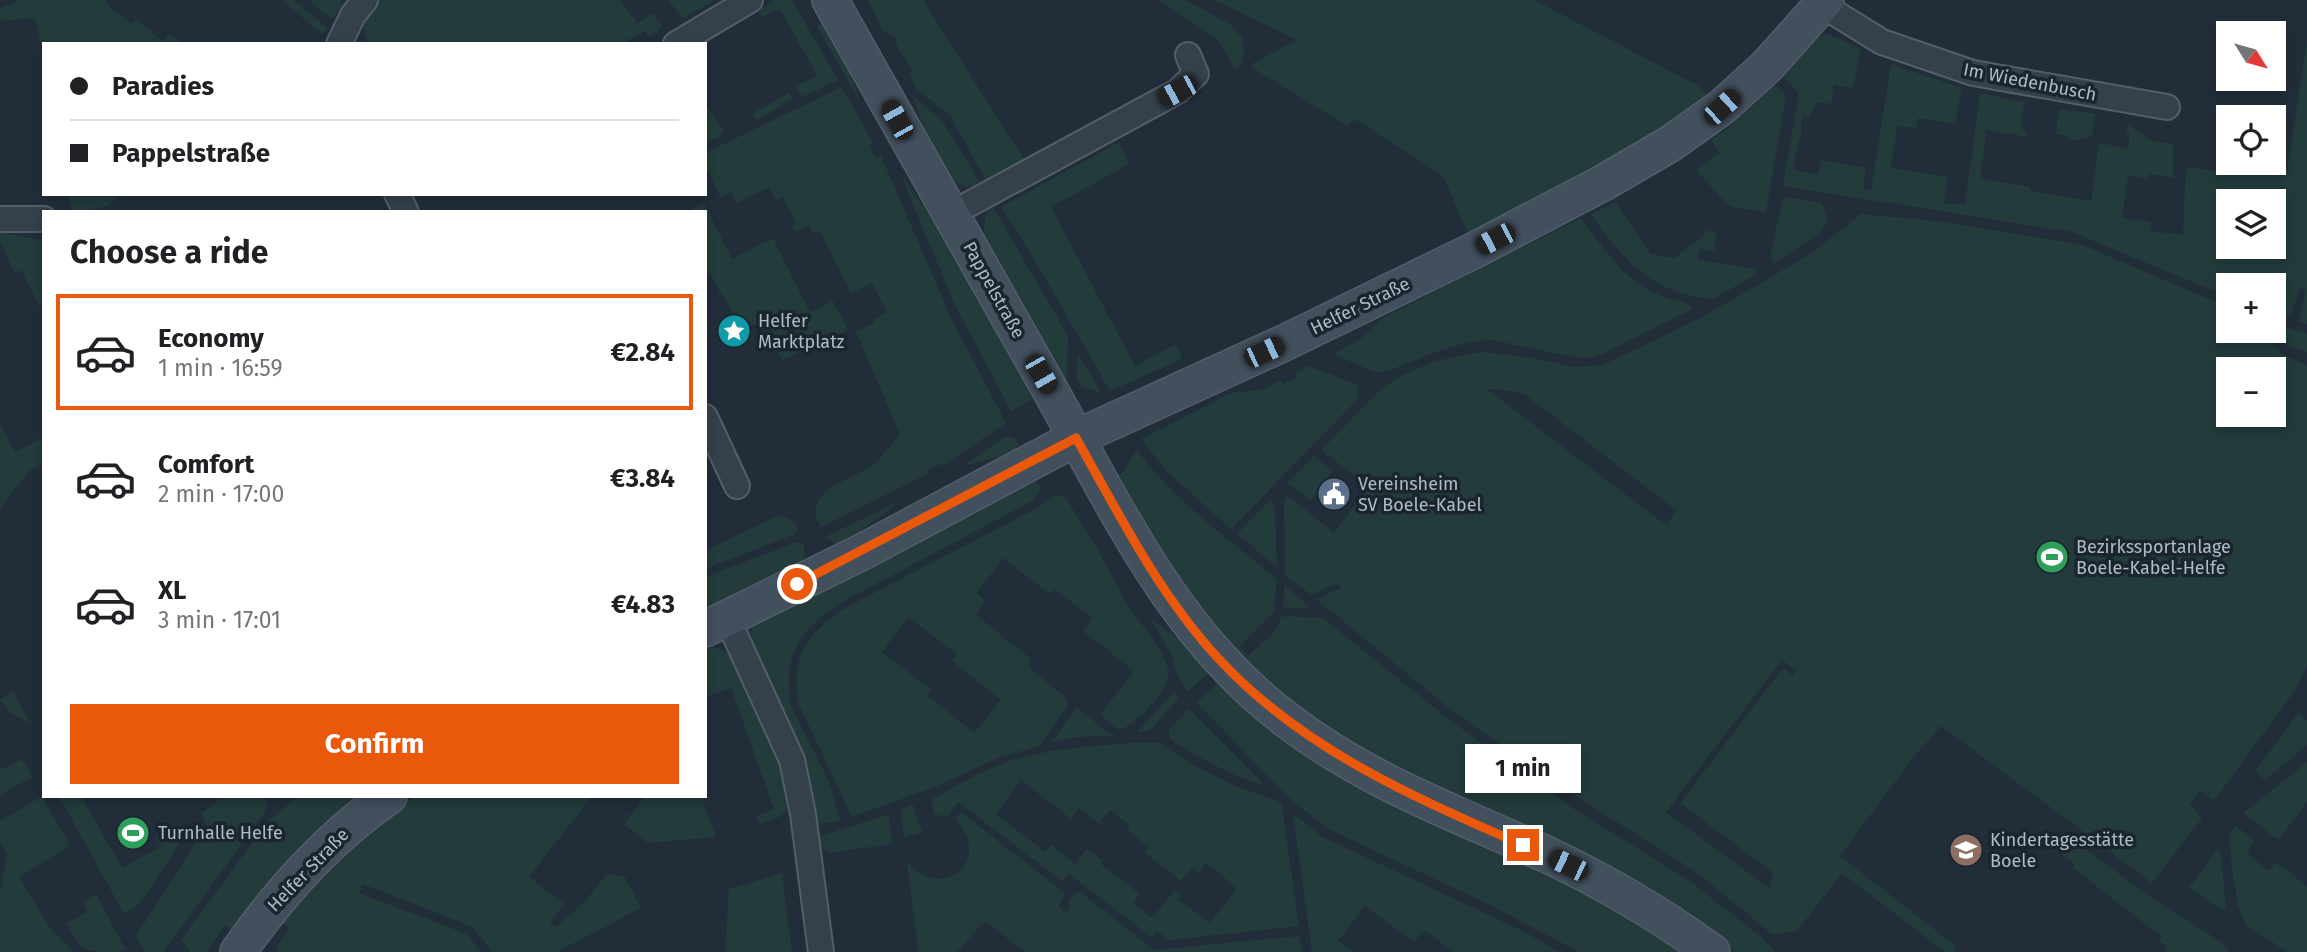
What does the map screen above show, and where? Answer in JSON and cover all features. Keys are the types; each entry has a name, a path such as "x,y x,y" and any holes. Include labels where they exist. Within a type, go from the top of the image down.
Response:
{"street":[{"path":"341,42 353,15 365,0"},
{"path":"679,42 750,0"},
{"name":"Pappelstraße","path":"830,0 1158,579 1218,658 1266,704 1306,734 1363,770 1587,875 1651,911 1712,952"},
{"name":"Im Wiedenbusch","path":"1824,3 1882,42 1973,73 2167,107"},
{"name":"Helfer Straße","path":"716,624 862,552 1076,438 1261,354 1575,198 1662,149 1722,107 1767,66 1824,3"},
{"path":"951,214 1178,91 1196,74 1188,55"},
{"path":"0,219 42,219"},
{"path":"707,421 737,485"},
{"path":"716,624 792,761 803,814 821,952"},
{"name":"Helfer Straße","path":"237,952 305,867 341,832 385,798"}],"green space":[{"path":"19,0 107,0 105,3 131,24 136,19 163,41 170,34 180,42 42,42 42,49 35,18 0,21 0,9"},
{"path":"282,0 294,0 328,29 322,34"},
{"path":"309,0 340,0 343,5 331,19"},
{"path":"379,0 620,0 638,24 651,13 663,26 649,37 644,31 625,42 367,42 364,30 367,16"},
{"path":"668,0 715,0 683,18"},
{"path":"775,0 792,0 838,80 802,97 796,87 817,75 780,9 763,17 759,13 759,10"},
{"path":"868,0 923,0 1024,160 987,182 951,117 916,88 910,74 912,69 899,50 895,37 883,31"},
{"path":"1158,0 1186,0 1231,25 1242,38 1242,64 1235,69 1219,41"},
{"path":"1214,0 1534,0 1697,85 1722,107 1475,250 1443,176 1355,119 1347,126 1253,68 1250,65 1297,40"},
{"path":"825,22 841,51 860,102 817,26"},
{"path":"1824,34 1861,49 1853,88 1834,85 1831,104 1817,102 1808,118 1803,116 1802,136 1793,166 1795,170 1818,175 1821,160 1866,168 1863,189 1871,190 1891,64 1962,88 1955,124 1918,118 1916,128 1897,126 1891,168 1948,177 1944,203 1965,205 1980,93 2025,102 2020,123 2028,137 1987,130 1980,178 2030,187 2030,191 2091,201 2099,143 2128,148 2130,135 2126,134 2129,125 2152,141 2173,144 2173,178 2149,174 2148,178 2128,175 2122,218 2151,222 2150,231 2183,235 2186,167 2215,171 2216,163 2216,175 2286,175 2307,41 2307,324 2298,322 2306,291 2300,287 2292,313 2286,316 2286,273 2216,273 2216,292 2072,232 1783,186 1799,93 1782,76 1814,40"},
{"path":"1774,84 1786,95 1766,212 1733,207 1726,203 1696,170 1719,153 1711,140 1730,127"},
{"path":"842,87 873,143 869,146 876,158 881,156 951,318 1006,423 942,466 940,463 928,470 929,473 821,527 816,515 816,505 821,497 829,489 873,464 900,434 856,332 887,312 872,283 851,293 820,231 813,234 809,225 795,232 792,225 796,223 783,197 776,200 769,187 736,203 731,192 721,197 707,170 707,152"},
{"path":"790,92 792,99 758,120 754,117 753,113"},
{"path":"912,95 943,122 981,185 960,184 948,175 930,141"},
{"path":"707,106 724,131 719,137 707,142"},
{"path":"2059,109 2096,114 2092,136 2074,141 2070,137 2056,134"},
{"path":"1119,142 1129,164 1051,207 1135,366 1176,344 1182,359 1110,391 1001,207"},
{"path":"901,175 934,220 1033,399 1011,411 953,301"},
{"path":"69,196 119,196 105,206 72,210"},
{"path":"1785,197 1820,203 1828,222 1817,235 1774,263 1770,258"},
{"path":"1615,202 1651,254 1675,258 1709,230 1717,233 1714,251 1700,249 1698,260 1757,269 1757,274 1713,299 1667,288 1629,261 1591,214"},
{"path":"704,203 732,259 773,238 810,312 833,301 848,330 782,360 776,351 781,344 732,311 707,270 707,210 690,210"},
{"path":"993,207 1068,336 1065,382 983,235 986,214"},
{"name":"Bezirkssportanlage Boele-Kabel-Helfe","path":"1861,214 1935,221 2080,244 2216,302 2216,343 2274,343 2283,355 2307,365 2307,666 2296,689 2216,798 2213,800 2201,791 2190,804 2202,818 2152,883 1941,726 1912,759 1840,856 1956,946 1954,949 1957,952 1945,952 1842,873 1797,931 1773,935 1696,872 1580,799 1455,713 1316,599 1341,588 1337,584 1310,594 1285,576 1284,501 1287,495 1334,533 1369,487 1321,450 1382,388 1401,376 1435,361 1481,352 1527,357 1574,367 1603,365 1700,318 1812,253","holes":["1487,389 1524,394 1676,510 1667,526","1782,660 1796,671 1793,676 1783,668 1680,803 1773,873 1769,888 1666,812"]},
{"path":"1581,218 1615,262 1635,281 1659,295 1690,305 1692,309 1596,357 1578,358 1491,340 1469,342 1441,350 1377,373 1333,354 1365,335 1381,319"},
{"path":"0,232 42,241 42,306 40,307 21,270 14,273 0,241"},
{"path":"2286,327 2307,333 2307,352 2285,343"},
{"path":"1078,353 1101,393 1082,387 1076,378"},
{"path":"1309,366 1356,384 1359,394 1357,400 1231,529 1168,473 1141,439 1231,393 1264,389 1281,380 1283,384 1296,378 1294,374"},
{"path":"0,424 15,452 42,438 42,463 30,470 0,508"},
{"path":"1006,436 1015,438 1019,447 1005,455 968,465 967,463"},
{"path":"1137,450 1185,503 1277,579 1274,612 1240,646 1248,656 1274,632 1282,616 1323,618 1451,721 1574,809 1690,881 1761,937 1775,952 1735,952 1724,943 1366,754 1291,704 1232,649 1182,587 1117,476 1124,471"},
{"path":"1314,456 1332,471 1311,501 1287,483"},
{"path":"1037,481 1041,489 1032,501 844,601 813,624 798,643 790,666 791,705 827,779 840,821 817,824 805,765 751,641 752,626 758,618"},
{"path":"1056,495 1066,498 1127,605 1161,651 1168,672 1164,688 1143,715 1119,730 1100,715 1134,671 1083,631 1093,618 1054,589 1050,594 1003,558 977,593 985,600 976,615 1030,658 1029,667 1066,698 1068,706 1039,746 998,758 935,787 852,817 799,705 797,673 805,647 822,626 847,607 1037,508","holes":["908,617 957,654 952,661 1001,700 974,733 927,695 931,689 882,652"]},
{"path":"1270,500 1275,509 1277,567 1237,534"},
{"path":"895,505 844,543 837,544 825,537"},
{"path":"778,515 792,520 798,528 795,534 707,568 707,550"},
{"path":"797,542 804,544 804,558 800,565 707,613 707,576"},
{"path":"1284,585 1312,609 1283,607"},
{"path":"1149,617 1181,641 1209,672 1188,692 1178,677 1171,654"},
{"path":"707,646 722,649 735,660 776,748 787,784 790,806 779,817 760,824 756,816 774,809 731,688 707,696"},
{"path":"1219,682 1606,901 1687,952 1579,952 1490,905 1326,828 1286,795 1197,703"},
{"path":"13,691 30,723 10,713 0,700"},
{"path":"1174,692 1179,699 1150,730 1139,733 1138,731"},
{"path":"1077,707 1112,736 1076,737 1051,743"},
{"path":"1189,709 1264,785 1227,772 1170,739 1169,729"},
{"path":"2299,712 2307,721 2307,745 2265,780 2255,771"},
{"path":"1160,743 1197,767 1238,787 1278,801 1282,806 1299,926 1169,940 1157,931 1151,937 1069,874 1062,881 958,802 947,816 935,815 931,800 973,777 1016,759 1089,746","holes":["1021,780 1071,819 1079,809 1099,824 1110,810 1130,826 1127,830 1149,847 1145,853 1181,881 1192,868 1198,873 1206,863 1237,888 1210,923 1178,899 1182,895 1175,890 1152,918 1133,903 1140,894 1101,864 1103,861 1087,849 1075,864 1051,845 1045,852 996,814"]},
{"path":"22,759 32,777 0,795 0,768 6,768"},
{"path":"2307,762 2307,802 2278,840 2243,813"},
{"path":"42,796 70,846 19,877 52,931 74,952 0,952 0,893 7,854 0,841 0,821"},
{"path":"60,798 82,798 122,868 160,847 155,838 180,824 185,834 138,905 124,914"},
{"path":"218,798 265,798 267,805 265,812 163,952 146,952 136,936 207,825 201,813 218,801"},
{"path":"296,798 362,798 234,931 226,925 206,952 190,952 181,940 269,820"},
{"path":"412,798 590,798 529,877 565,904 550,922 555,927 583,904 607,874 625,877 641,908 557,952 492,952 473,927 363,884 359,893 467,934 481,952 278,952 275,949 290,928 280,920 327,870"},
{"path":"644,798 702,798 716,837 648,843 624,824"},
{"path":"913,805 922,832 904,838 901,810"},
{"path":"961,812 1066,894 1058,906 1066,912 1071,906 1068,903 1072,896 1079,891 1154,950 1299,936 1303,952 1025,952 985,921 957,952 918,952 907,863 921,874 934,879 948,877 961,870 969,856 969,848 965,833 955,819"},
{"path":"1293,813 1321,836 1527,933 1559,952 1454,952 1424,930 1414,942 1365,906 1338,941 1353,952 1312,952"},
{"path":"889,814 892,844 829,853 820,845 818,837"},
{"path":"2235,825 2254,841 2247,854 2269,871 2276,862 2307,886 2307,952 2288,952 2246,925 2238,906 2232,869 2229,834"},
{"path":"2061,843 2072,851 2078,843 2153,899 2220,941 2228,952 2166,952 2166,946 2159,940 2162,937 2073,868 2075,864 2056,850"},
{"path":"2218,848 2226,909 2222,910 2189,888"},
{"path":"782,873 792,952 725,952 729,889"},
{"path":"96,894 125,949 109,952 87,949 71,931 67,923 87,912 83,902"}],"place":[{"name":"Helfer Marktplatz","path":"734,331"},
{"name":"Vereinsheim SV Boele-Kabel","path":"1334,494"},
{"name":"Bezirkssportanlage Boele-Kabel-Helfe","path":"2052,557"},
{"name":"Turnhalle Helfe","path":"133,833"},
{"name":"Kindertagesstätte Boele","path":"1966,850"}],"route":[{"path":"797,584 1076,438 1179,610 1203,642 1266,704 1306,734 1363,770 1523,845"}]}
